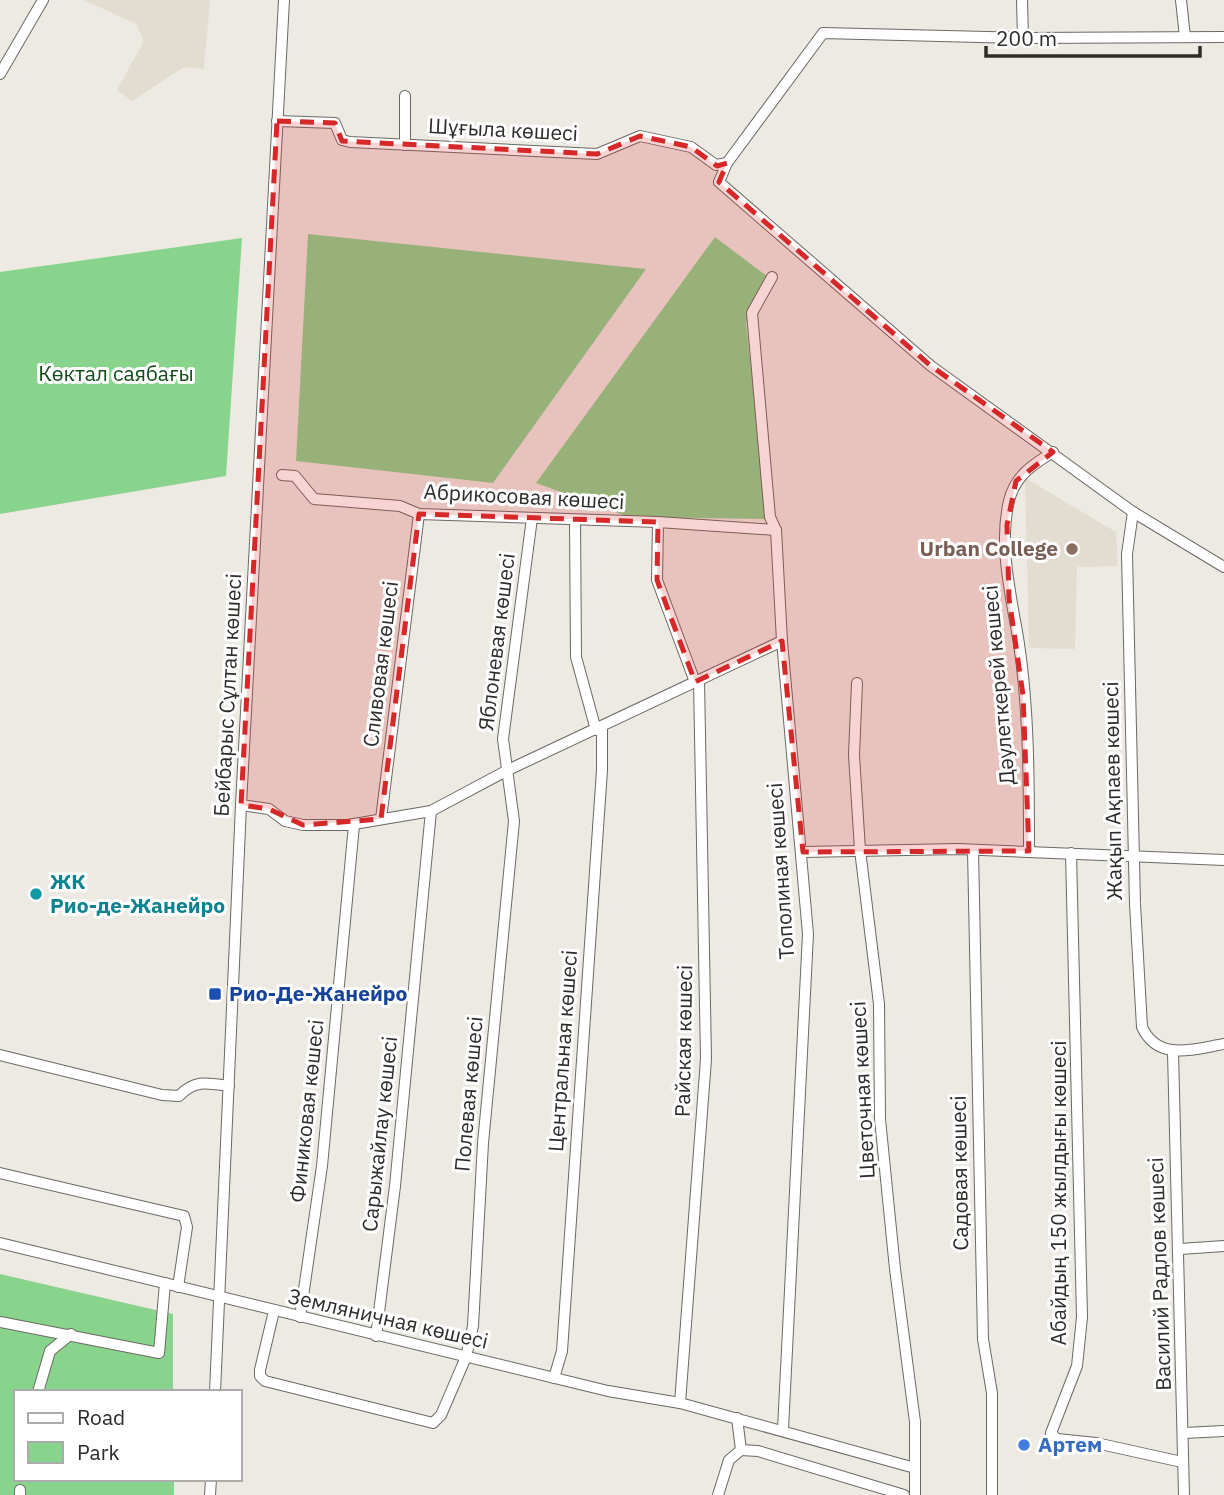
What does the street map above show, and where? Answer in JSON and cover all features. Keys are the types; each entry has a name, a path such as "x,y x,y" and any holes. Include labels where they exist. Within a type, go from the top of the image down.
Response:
{"street":[{"path":"0,74 43,0"},
{"name":"Бейбарыс Сұлтан көшесі","path":"215,1390 221,1207 284,0"},
{"path":"1022,0 1023,38"},
{"path":"1181,0 1185,37"},
{"path":"1224,37 1023,38 823,33 727,163 719,182 931,366 1133,512 1224,567"},
{"path":"405,96 405,145"},
{"name":"Шұғыла көшесі","path":"277,121 335,123 342,140 597,154 633,137 691,147 716,165 727,163"},
{"name":"Тополиная көшесі","path":"772,277 752,313 770,517 776,530 782,641 803,852 808,934 783,1429"},
{"name":"Дәулеткерей көшесі","path":"1029,851 1023,695 1019,644 1009,598 1007,525 1009,501 1016,481 1028,467 1053,452"},
{"name":"Абрикосовая көшесі","path":"282,475 295,476 314,499 400,506 419,514 658,522 776,530"},
{"name":"Жақып Ақпаев көшесі","path":"1133,512 1127,554 1142,1027 1154,1044 1173,1052"},
{"name":"Сливовая көшесі","path":"381,819 419,514"},
{"name":"Яблоневая көшесі","path":"508,770 503,739 532,518"},
{"name":"Центральная көшесі","path":"554,1378 562,1351 602,770 599,728 576,657 575,521"},
{"name":"Райская көшесі","path":"658,522 657,580 697,681 706,1059 680,1403"},
{"path":"241,805 269,809 285,821 303,825 354,825 431,811 508,770 782,641"},
{"name":"Цветочная көшесі","path":"858,684 854,755 860,850 879,1004 880,1119 895,1269 915,1422 915,1495"},
{"name":"Полевая көшесі","path":"274,1311 260,1370 260,1376 265,1381 433,1423 441,1415 466,1357 473,1326 483,1143 514,821 508,770"},
{"name":"Сарыжайлау көшесі","path":"376,1336 395,1186 431,811"},
{"name":"Финиковая көшесі","path":"300,1317 322,1166 354,825"},
{"name":"Садовая көшесі","path":"973,850 983,1339 992,1393 992,1495"},
{"path":"803,852 1029,851 1135,858 1224,860"},
{"name":"Абайдың 150 жылдығы көшесі","path":"1072,853 1082,1317 1077,1366 1051,1433 1057,1439 1096,1443 1182,1462"},
{"path":"1173,1052 1224,1044"},
{"name":"Василий Радлов көшесі","path":"1173,1052 1180,1249 1184,1495"},
{"path":"0,1055 162,1095 179,1096 190,1085 198,1082 229,1086"},
{"path":"0,1173 184,1216 187,1227 178,1287"},
{"name":"Земляничная көшесі","path":"0,1243 608,1391 680,1403 783,1429 915,1468"},
{"path":"1180,1249 1224,1246"},
{"path":"0,1322 159,1353 166,1283"},
{"path":"39,1390 50,1352 71,1334"},
{"path":"737,1418 741,1450"},
{"path":"1184,1433 1224,1431"},
{"path":"718,1495 729,1460 741,1450 758,1451 904,1495"}],"highlighted area":[{"path":"277,121 335,123 342,141 597,154 640,136 691,147 717,166 727,163 719,182 931,366 1053,452 1016,481 1007,525 1009,598 1023,695 1029,851 803,852 782,641 695,682 657,580 658,522 419,514 381,819 303,825 269,809 241,805"}],"shaded area":[{"path":"84,0 210,0 204,69 184,67 132,101 117,90 144,41 136,24"},
{"name":"Urban College","path":"1025,478 1116,532 1118,566 1077,567 1075,649 1029,648"}],"green space":[{"path":"308,234 646,269 493,483 296,461"},
{"path":"715,237 768,277 746,323 768,519 629,517 536,483"},
{"name":"Көктал саябағы","path":"242,238 226,476 0,514 0,272"},
{"path":"0,1274 173,1314 173,1390 14,1390 14,1481 174,1481 174,1495 0,1495"}],"place":[{"name":"Urban College","path":"1072,549"},
{"name":"ЖК Рио-де-Жанейро","path":"36,894"},
{"name":"Рио-Де-Жанейро","path":"215,994"},
{"name":"Артем","path":"1024,1445"}]}
